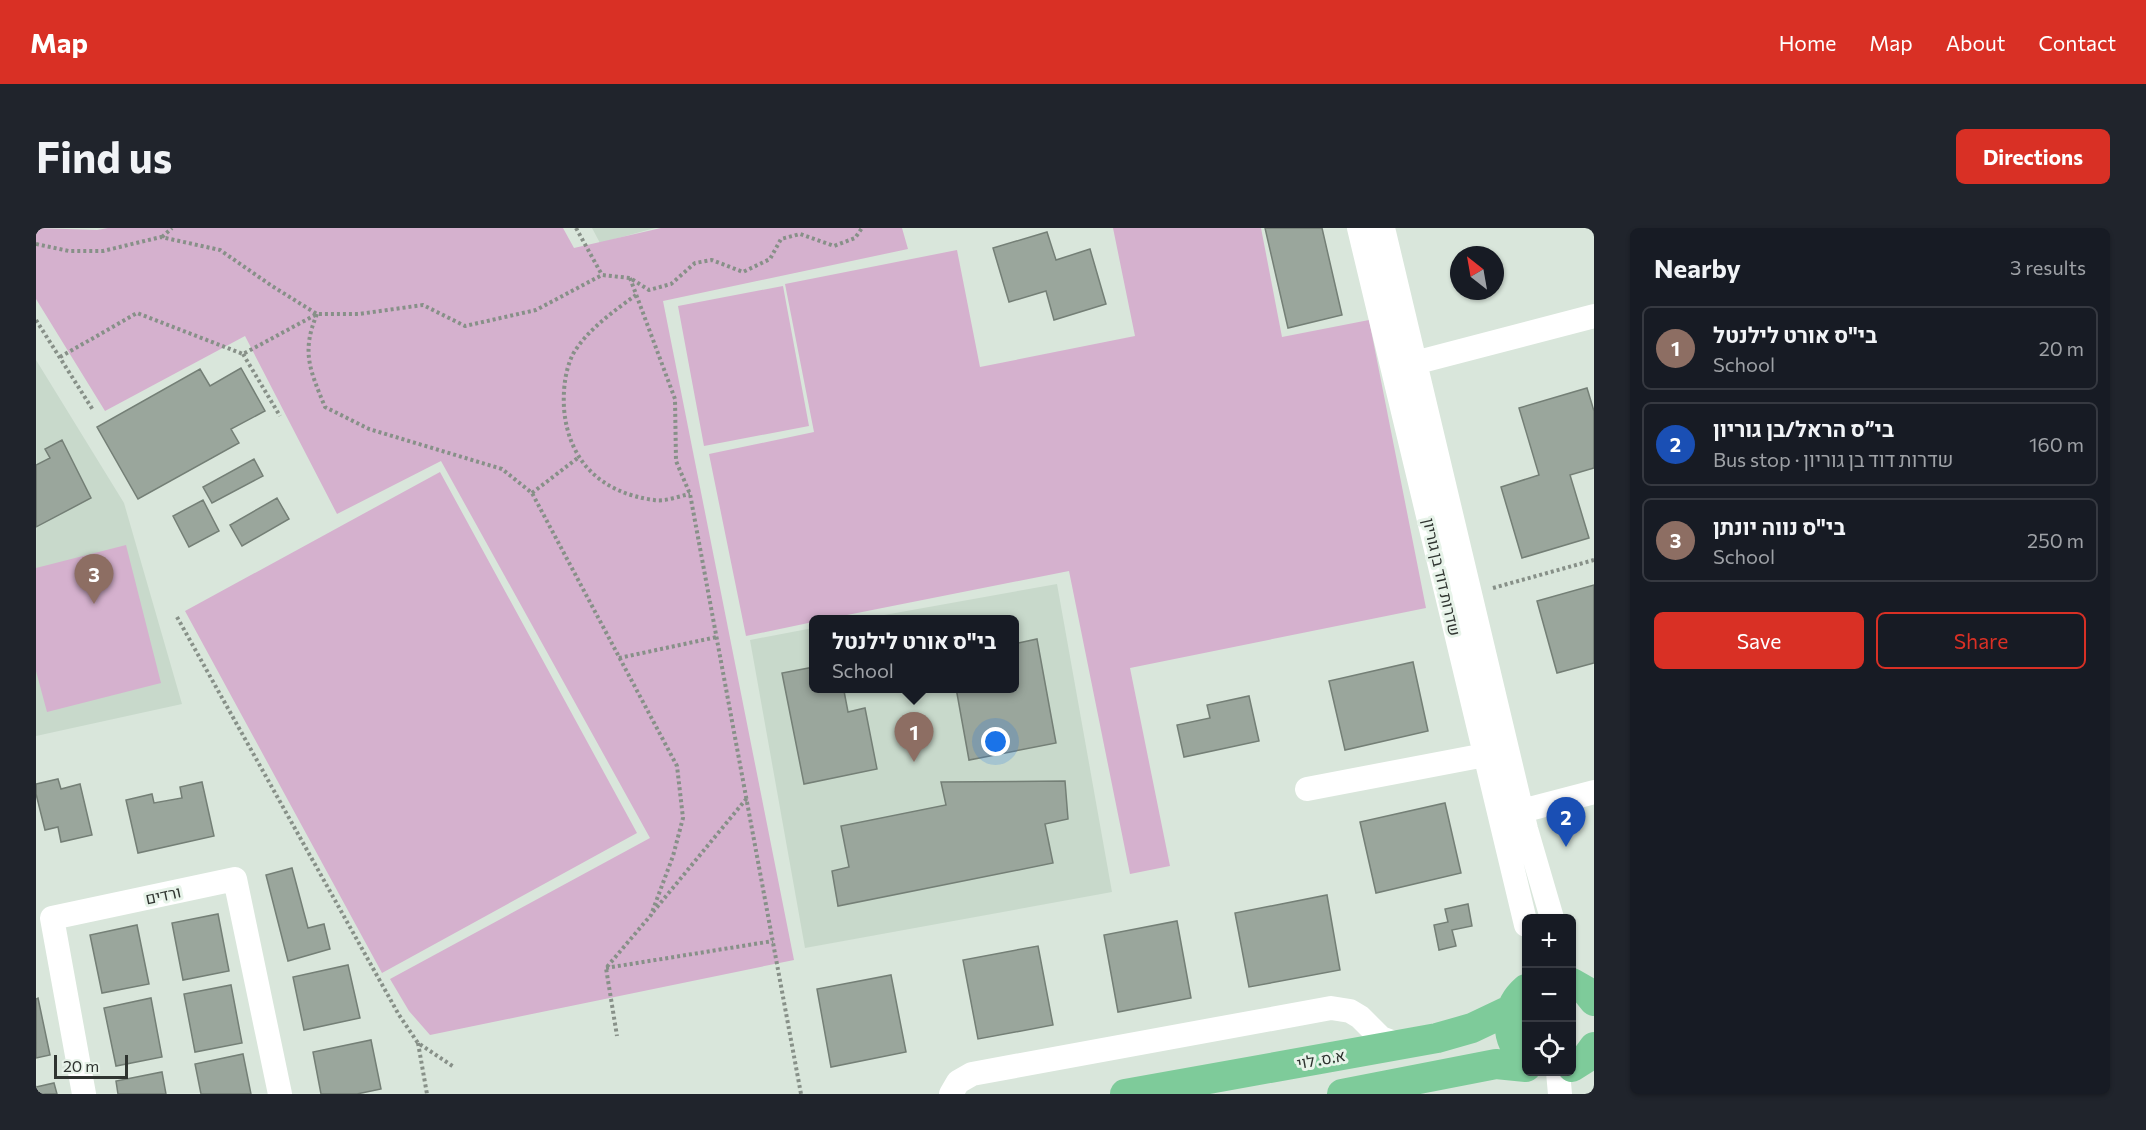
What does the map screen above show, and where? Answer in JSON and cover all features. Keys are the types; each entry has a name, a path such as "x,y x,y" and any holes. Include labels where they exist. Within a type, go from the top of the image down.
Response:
{"main road":[{"name":"א.ס. לוי","path":"1125,1094 1437,1038 1472,1028 1521,991"},
{"path":"1521,991 1509,1024 1511,1039 1522,1056"},
{"path":"1342,1094 1496,1064 1522,1067"}],"street":[{"name":"שדרות דוד בן גוריון","path":"1359,228 1404,366 1470,594 1522,811 1551,914"},
{"name":"שדרות דוד בן גוריון","path":"1383,228 1404,366 1485,755 1524,914"},
{"path":"1404,366 1594,316"},
{"path":"1307,789 1485,755"},
{"path":"1522,811 1594,792"},
{"name":"ורדים","path":"84,1094 52,918 235,879 280,1094"},
{"path":"951,1094 958,1082 972,1074 1331,1008 1350,1011 1360,1017 1381,1038 1399,1045"},
{"path":"1560,1094 1578,1063"}],"path":[{"path":"36,244 69,252 103,251 161,237 172,228"},
{"path":"576,228 602,275"},
{"path":"243,354 317,314 359,315 423,305 465,326 536,310 602,275 630,278 649,290 671,284 695,263 712,260 743,272 770,259 781,239 800,234 834,246 855,238 862,228"},
{"path":"161,237 220,250 317,314"},
{"path":"630,278 675,399 675,461 690,494 801,1094"},
{"path":"636,295 609,315 574,353 567,370 563,396 565,424 579,457 588,470 605,484 656,501 690,494"},
{"path":"60,357 137,313 243,354 280,416"},
{"path":"317,314 309,332 307,355 325,407 369,429 502,469 532,493 676,766 683,818 673,856 651,915"},
{"path":"36,320 93,410"},
{"path":"532,493 579,457"},
{"path":"1470,594 1594,561"},
{"path":"177,617 399,1015 418,1042 454,1067"},
{"path":"619,658 717,637"},
{"path":"616,1036 606,968 747,798"},
{"path":"606,968 773,941"},
{"path":"418,1042 427,1094"}],"shaded area":[{"path":"36,228 97,230 108,228 563,228 574,248 661,228 902,228 908,249 663,301 794,960 430,1035 409,1011 390,979 650,838 441,461 337,514 245,336 105,411 36,299"},
{"path":"592,228 655,228 600,243"},
{"path":"1113,228 1261,228 1282,337 1369,320 1426,608 1130,668 1170,866 1130,874 1069,571 847,615 809,615 809,623 746,636 709,454 814,432 785,284 957,250 980,367 1135,336"},
{"path":"783,286 809,426 704,446 678,306"},
{"path":"36,360 124,503 182,704 36,736"},
{"path":"440,472 637,833 382,973 185,611"},
{"path":"126,545 161,683 47,712 36,671 36,568"},
{"path":"1057,584 1112,892 805,948 750,640 809,629 809,693 1019,693 1019,615 884,615"}],"building":[{"path":"1265,228 1322,228 1342,315 1288,328"},
{"path":"1047,232 1056,260 1090,249 1106,304 1054,320 1046,291 1009,302 993,248"},
{"path":"241,368 265,411 231,429 239,443 138,499 97,427 200,369 210,386"},
{"path":"1587,388 1594,411 1594,468 1570,475 1589,538 1522,558 1501,487 1539,475 1519,408"},
{"path":"62,440 91,498 36,527 36,465 50,458 45,449"},
{"path":"254,459 263,476 212,503 203,487"},
{"path":"277,498 289,519 242,546 230,525"},
{"path":"203,500 219,531 189,547 173,516"},
{"path":"1594,585 1594,663 1557,673 1537,601"},
{"path":"1037,639 1056,743 969,760 957,693 1019,693 1019,643"},
{"path":"1413,662 1428,731 1345,750 1329,681"},
{"path":"809,668 809,693 844,693 848,712 865,708 877,769 804,784 782,673"},
{"path":"1249,696 1259,741 1184,757 1177,725 1210,718 1207,705"},
{"path":"58,779 61,789 80,784 92,835 61,842 58,827 45,830 36,794 36,784"},
{"path":"1065,781 1068,819 1045,824 1053,863 838,906 832,871 849,867 841,826 946,805 941,782"},
{"path":"202,782 214,836 138,853 126,800 152,794 154,803 182,798 180,787"},
{"path":"1445,803 1461,873 1376,893 1360,822"},
{"path":"292,868 308,928 324,924 330,949 288,961 266,875"},
{"path":"1327,895 1340,970 1249,987 1235,913"},
{"path":"1468,904 1472,926 1452,930 1456,946 1439,950 1434,925 1448,922 1445,909"},
{"path":"218,914 229,971 183,980 172,923"},
{"path":"1177,921 1191,998 1118,1012 1104,935"},
{"path":"137,925 149,984 102,993 90,935"},
{"path":"1038,946 1053,1025 978,1039 963,960"},
{"path":"348,965 360,1018 304,1030 293,977"},
{"path":"891,975 906,1052 831,1067 817,989"},
{"path":"231,985 242,1043 195,1052 184,994"},
{"path":"38,998 50,1055 36,1058 36,999"},
{"path":"151,998 162,1057 116,1066 104,1008"},
{"path":"371,1040 381,1089 357,1094 321,1094 313,1052"},
{"path":"243,1054 251,1094 201,1094 195,1064"},
{"path":"162,1072 166,1094 118,1094 116,1081"},
{"path":"54,1083 57,1094 36,1094 36,1087"}],"place":[{"name":"בי\"ס נווה יונתן","path":"94,604"},
{"name":"בי\"ס אורט לילנטל","path":"914,762"},
{"name":"בי״ס הראל/בן גוריון","path":"1566,847"}]}
